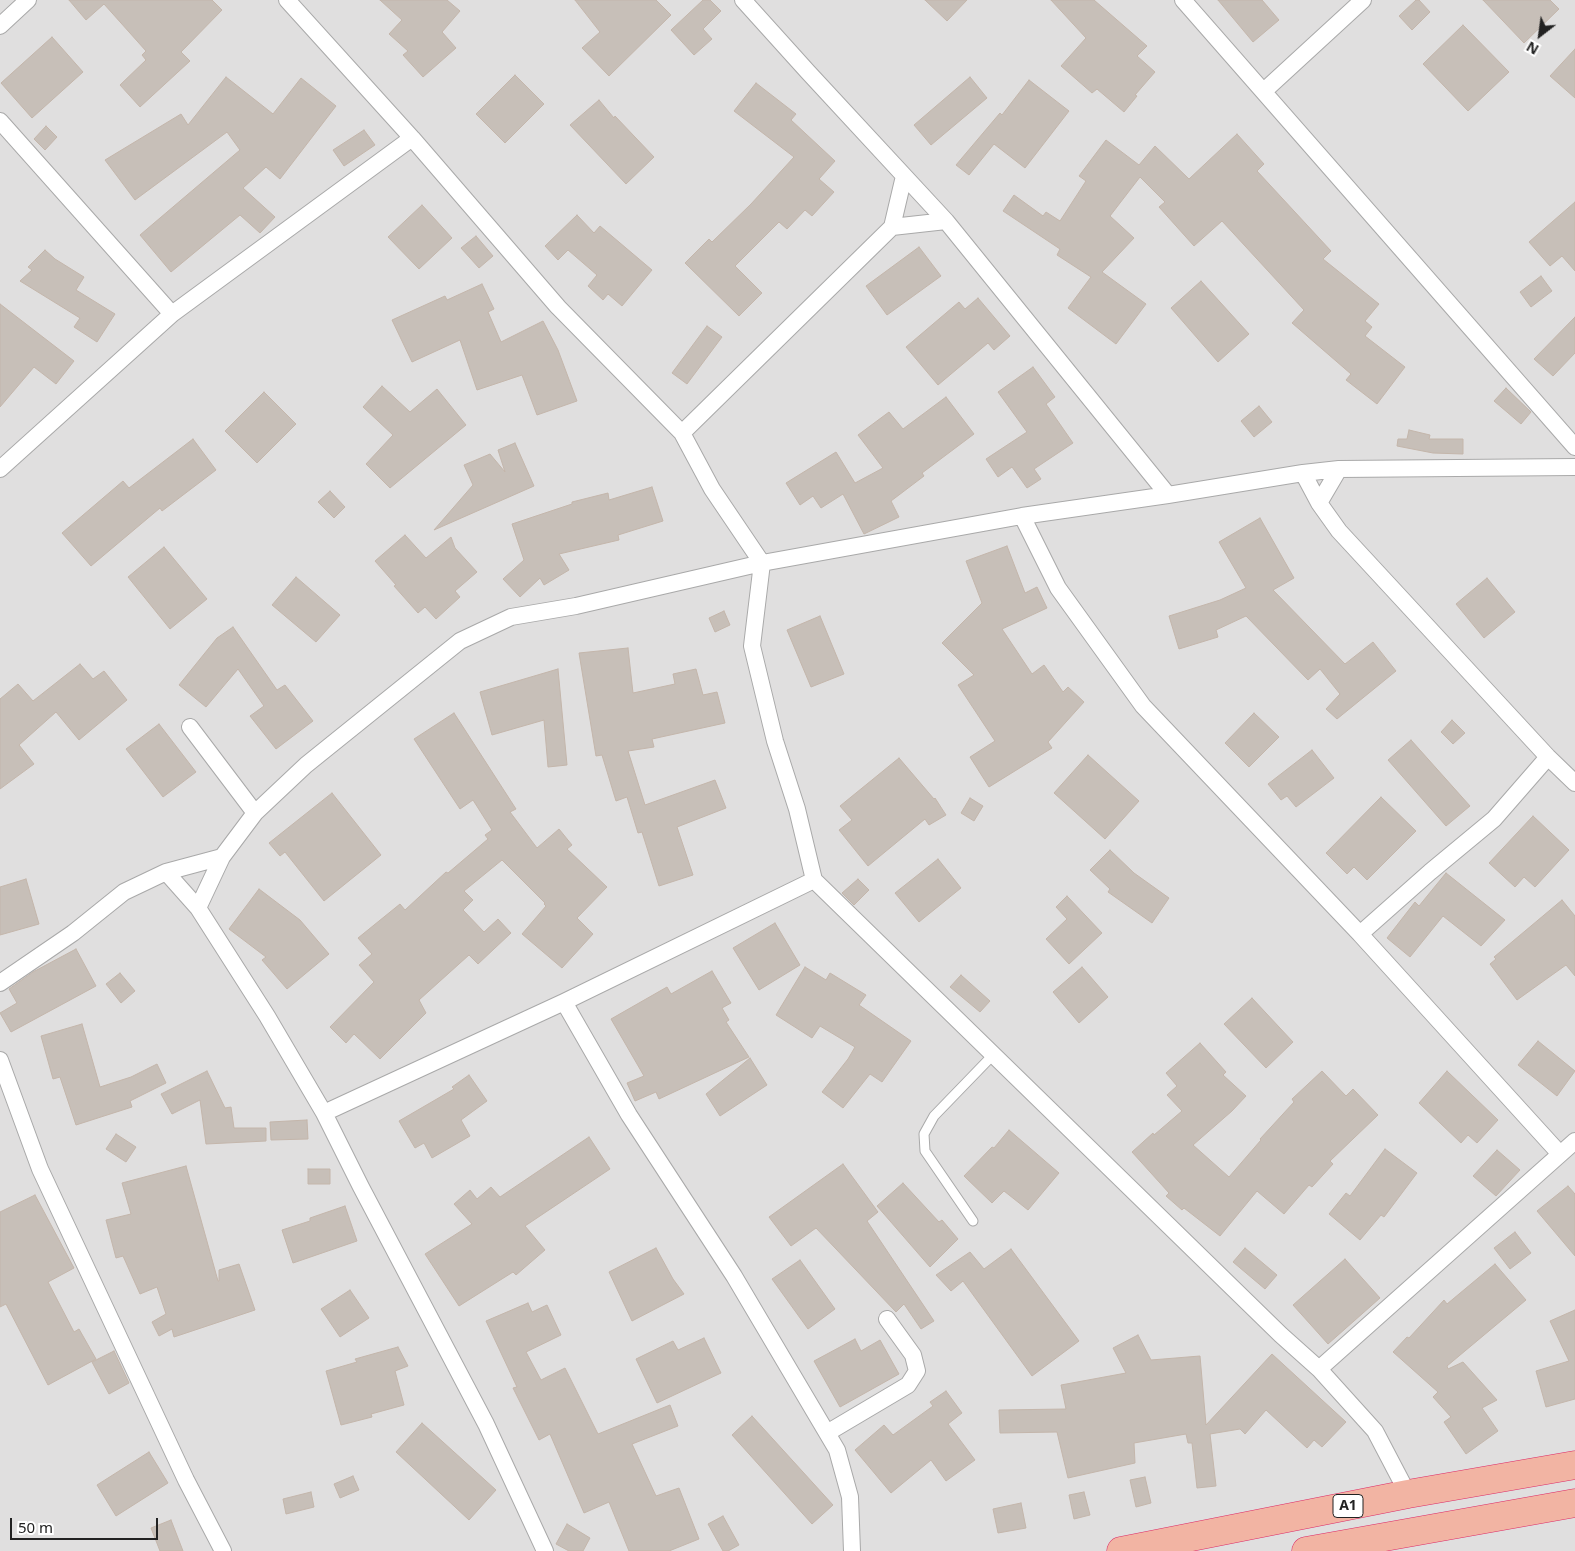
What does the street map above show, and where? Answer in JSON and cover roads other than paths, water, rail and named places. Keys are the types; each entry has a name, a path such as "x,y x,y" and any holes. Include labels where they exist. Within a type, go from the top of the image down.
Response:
{"highway":[{"name":"A1","path":"1121,1551 1408,1494 1575,1465"},
{"path":"1306,1551 1575,1503"}],"street":[{"path":"0,26 28,0"},
{"path":"287,0 412,138 558,307 682,433 712,490 762,563 752,646 775,741 797,809 814,880 1281,1336 1319,1368 1375,1431 1408,1494"},
{"path":"743,0 946,220 1168,495"},
{"path":"1184,0 1575,447"},
{"path":"1264,91 1363,0"},
{"path":"0,121 172,314"},
{"path":"0,470 172,314 412,138"},
{"path":"682,433 892,227 904,176"},
{"path":"892,227 946,220"},
{"path":"198,908 222,857 255,813 306,766 460,641 511,616 576,606 762,563 1022,516 1302,473 1339,469 1575,467"},
{"path":"1319,503 1339,469"},
{"path":"1302,473 1319,503 1340,531 1575,783"},
{"path":"1022,516 1058,588 1143,706 1360,934 1560,1154"},
{"path":"190,727 255,813"},
{"path":"1360,934 1494,819 1548,756"},
{"path":"0,983 73,934 124,892 166,872 222,857"},
{"path":"166,872 198,908 267,1016 324,1113 486,1424 546,1551"},
{"path":"324,1113 564,1002 814,880"},
{"path":"564,1002 629,1115 734,1276 837,1450 850,1496 852,1551"},
{"path":"0,1060 40,1169 186,1480 223,1551"},
{"path":"1319,1368 1575,1141"},
{"path":"827,1433 908,1385 917,1371 913,1355 887,1319"}],"lane":[{"path":"973,1221 925,1151 924,1134 934,1116 993,1055"}]}
